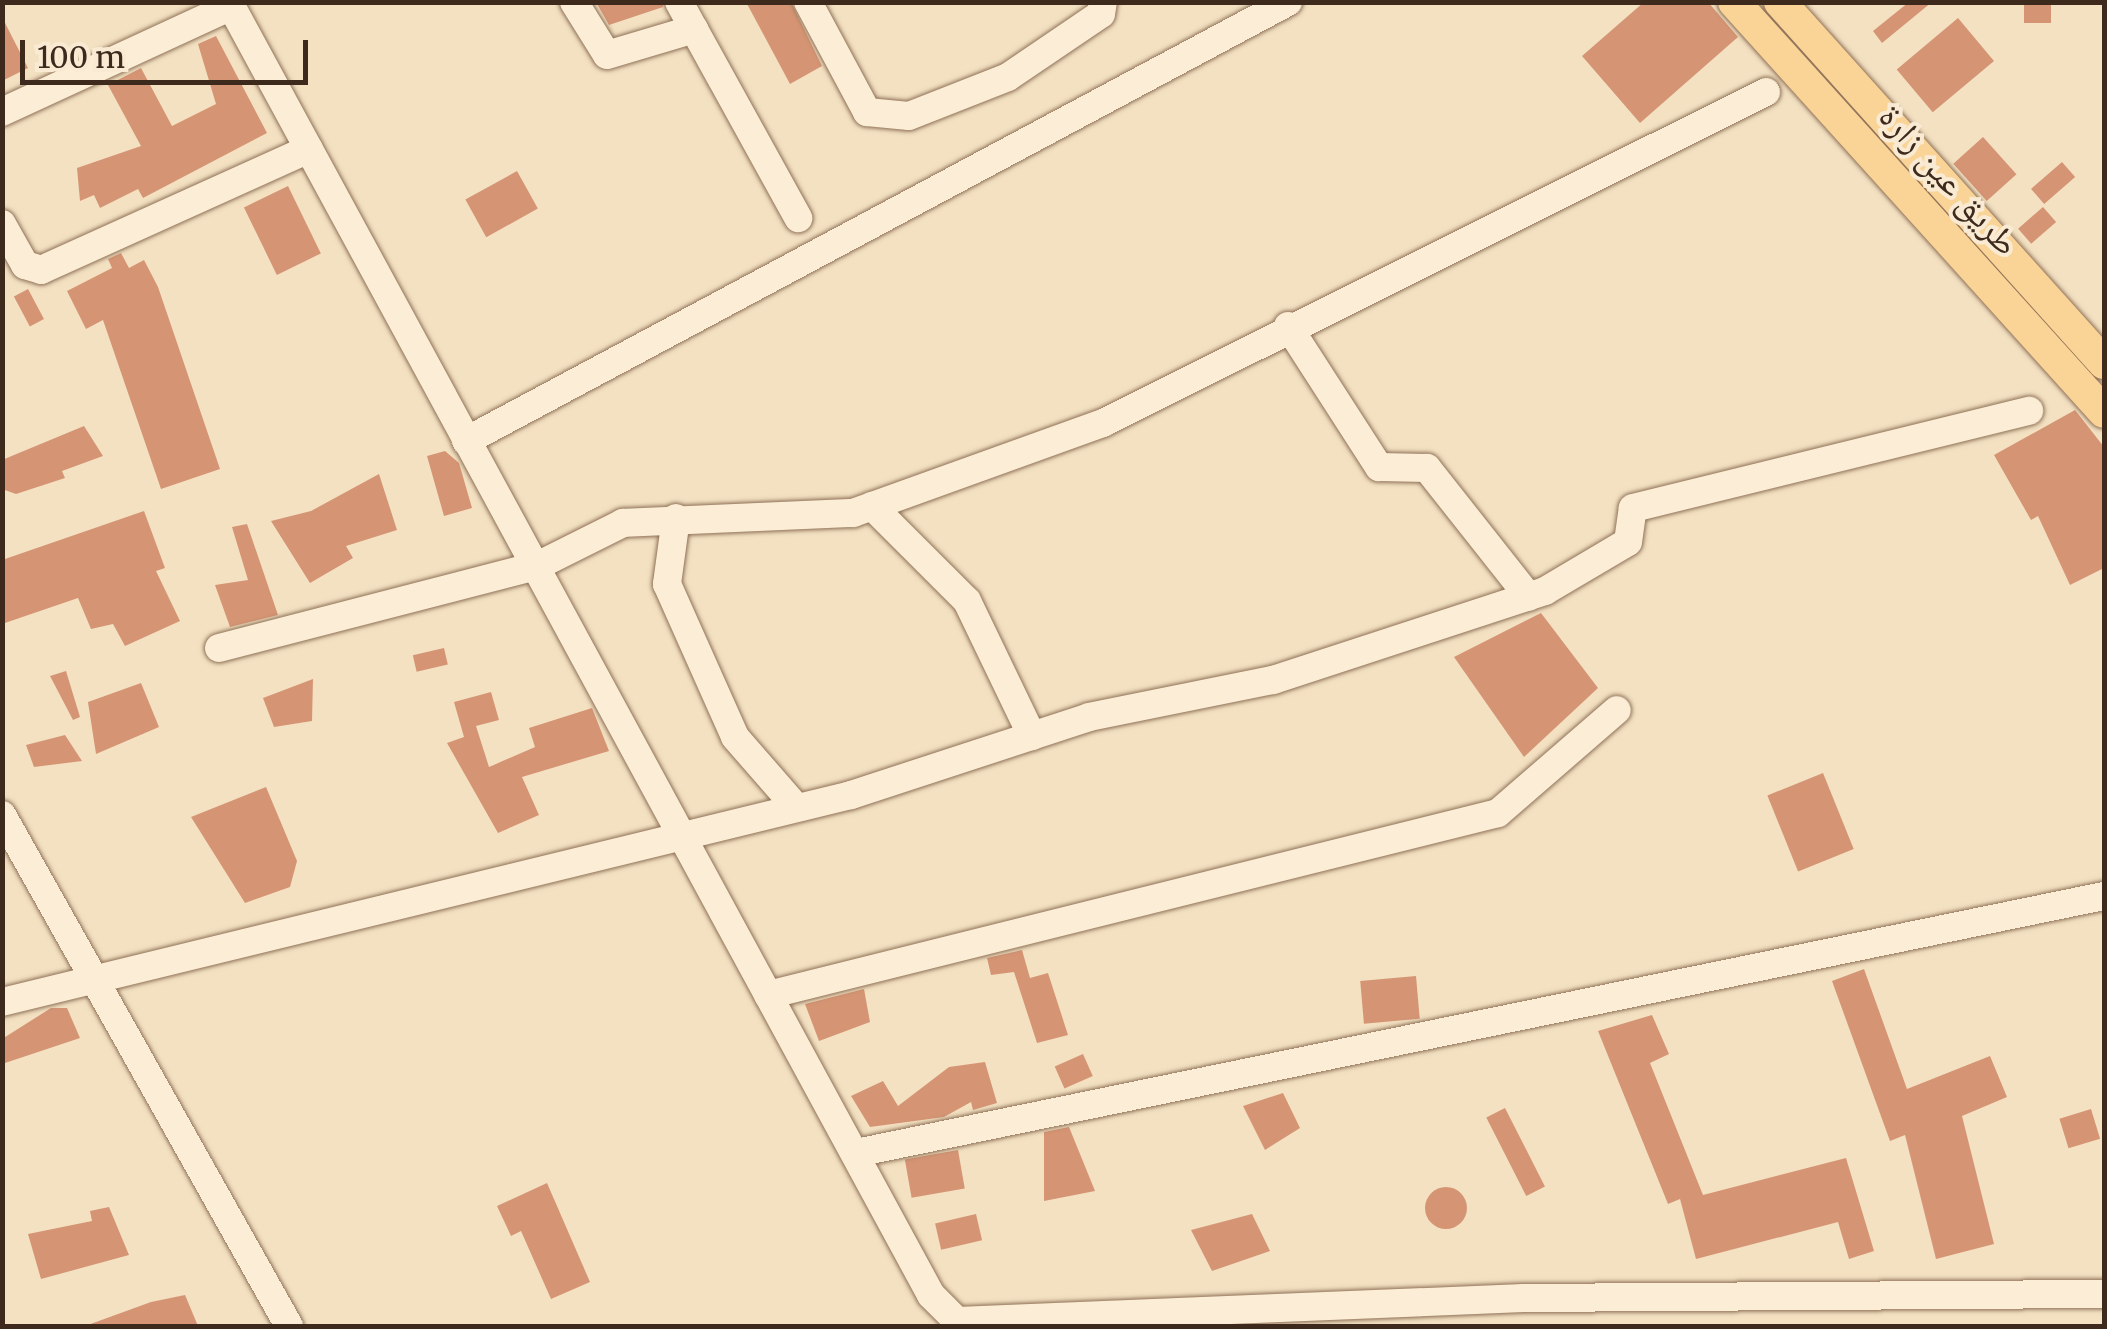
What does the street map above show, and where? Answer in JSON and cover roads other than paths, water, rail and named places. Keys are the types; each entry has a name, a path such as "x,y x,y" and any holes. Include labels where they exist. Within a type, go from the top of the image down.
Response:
{"main road":[{"name":"طريق عين زارة","path":"1734,2 2104,412"},
{"name":"طريق عين زارة","path":"1780,2 2104,363"}],"street":[{"path":"574,2 608,54 694,30"},
{"path":"679,2 798,218"},
{"path":"808,2 867,112 909,116 1008,77 1101,14 1102,2"},
{"path":"466,441 1288,2"},
{"path":"2,112 230,4 466,441 539,565 685,832 932,1296 966,1323 1484,1300 2104,1294"},
{"path":"220,648 539,565 623,523 872,506 1104,422 1288,326 1766,92"},
{"path":"2,224 25,265 41,270 309,149"},
{"path":"1288,326 1379,467 1427,468 1529,597"},
{"path":"2,1002 685,832 796,808 1032,736 1273,680 1529,597 1628,542 1633,508 2028,411"},
{"path":"872,506 967,601 1032,736"},
{"path":"676,518 667,584 735,736 796,808"},
{"path":"768,994 1498,813 1617,710"},
{"path":"2,815 289,1326"},
{"path":"856,1154 2104,896"}]}
